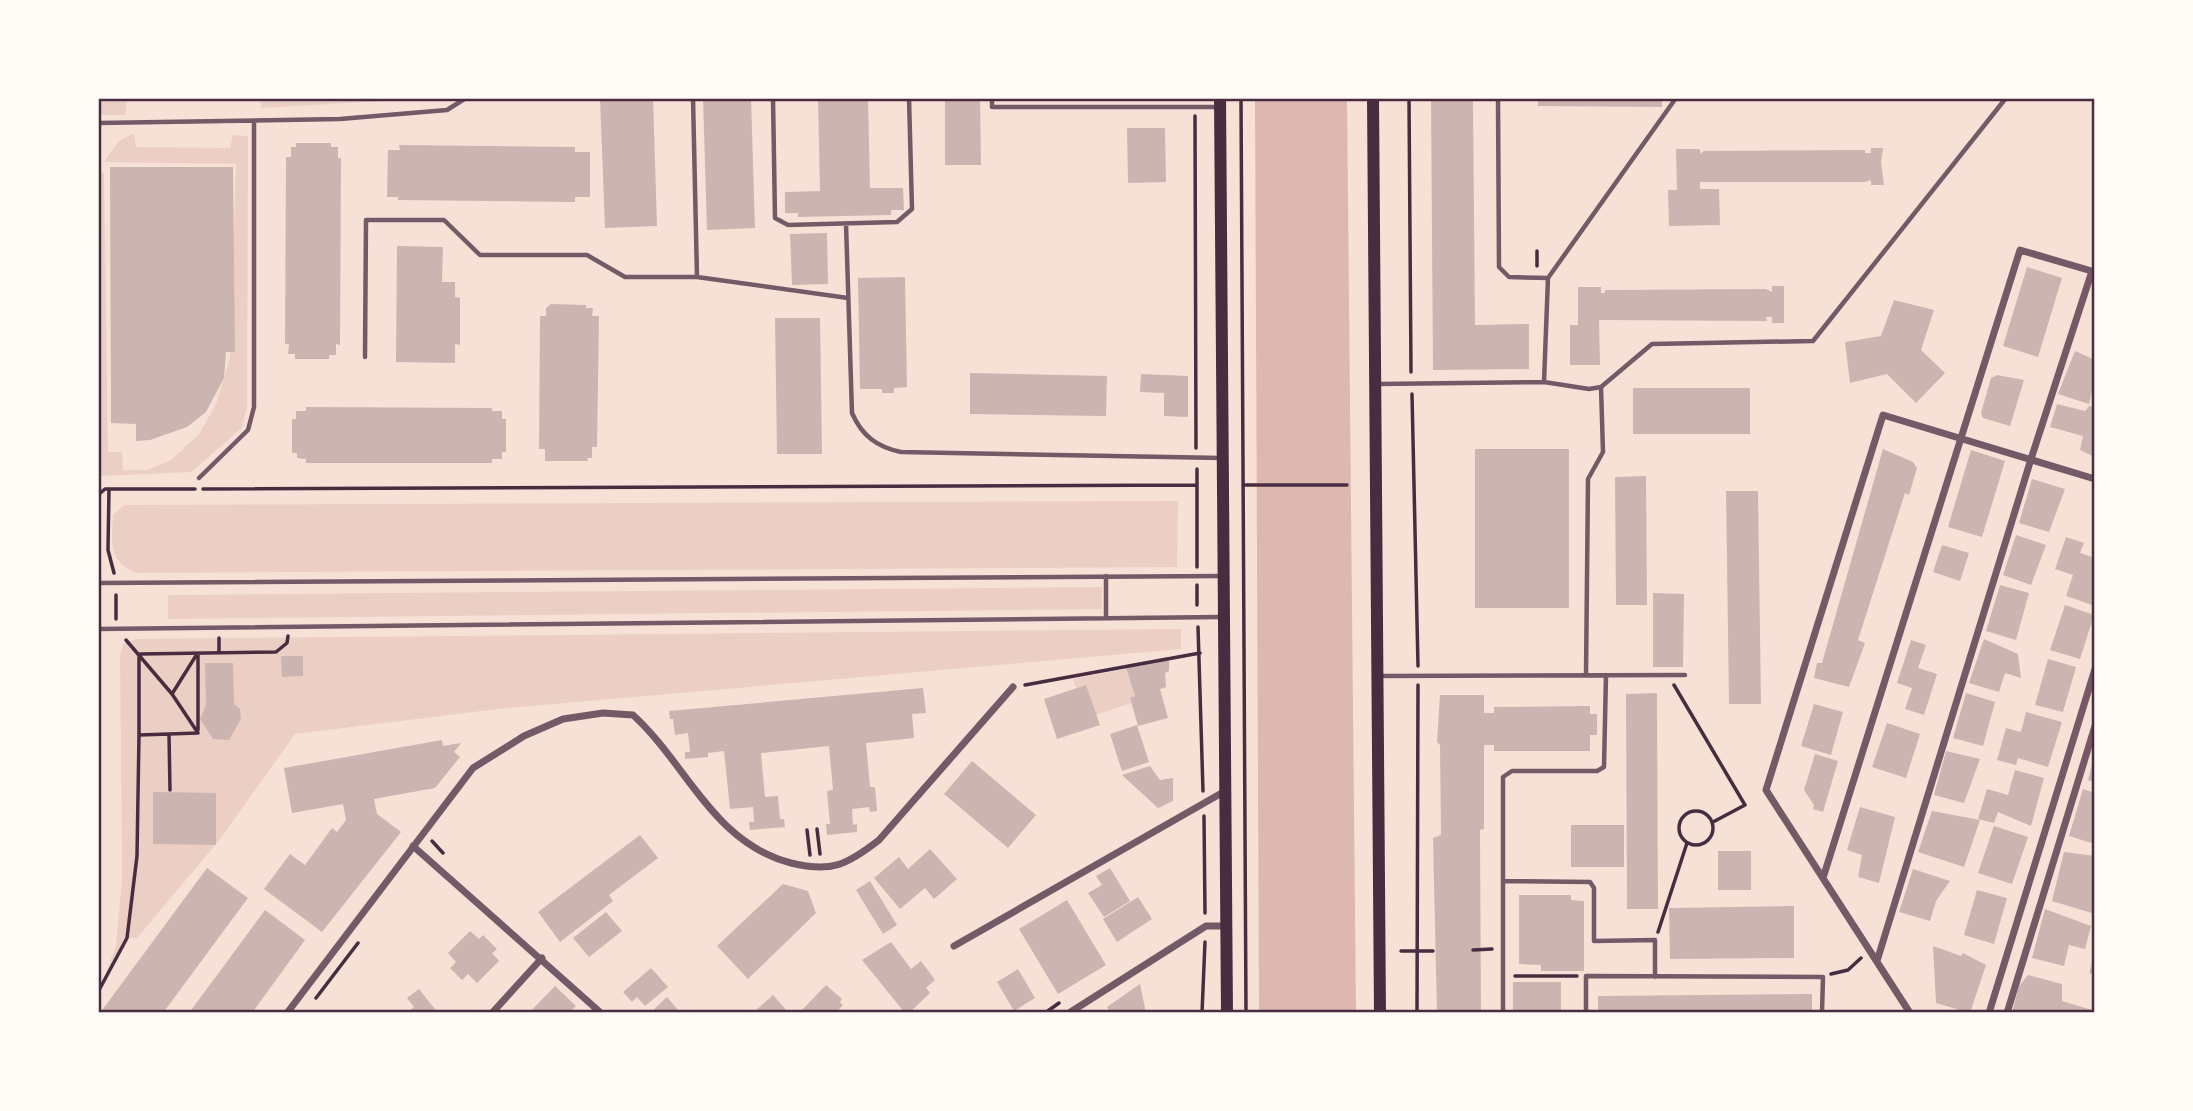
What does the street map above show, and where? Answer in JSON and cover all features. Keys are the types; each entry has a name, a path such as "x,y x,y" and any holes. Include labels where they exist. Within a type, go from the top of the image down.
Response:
{"main road":[{"path":"1373,98 1380,1013"},
{"path":"1220,103 1227,1013"}],"street":[{"path":"1823,878 2020,250 2094,272 2031,459 1877,961"},
{"path":"1910,1013 1766,790 1883,415 2095,479"},
{"path":"1989,1013 2095,668"},
{"path":"287,1013 473,768 506,746 563,719 603,713 628,713 638,720 712,812 754,849 802,866 822,869 854,860 879,840 1013,687"},
{"path":"2007,1013 2095,726"},
{"path":"954,946 1227,790"},
{"path":"413,846 601,1013"},
{"path":"1069,1013 1206,926 1227,926"},
{"path":"492,1013 542,958"}],"lane":[{"path":"98,123 340,119 447,110 466,98"},
{"path":"693,98 697,276"},
{"path":"773,98 775,218 788,225 897,222 912,209 909,98"},
{"path":"992,98 992,107 1195,107 1220,103"},
{"path":"1497,98 1499,267 1509,277 1548,278"},
{"path":"1544,382 1548,278 1676,98"},
{"path":"1375,384 1544,382 1575,388 1601,387 1653,344 1813,341 2006,98"},
{"path":"198,478 248,429 254,407 254,121"},
{"path":"365,357 366,220 444,220 480,255 587,254 625,277 697,276 848,298"},
{"path":"846,224 852,413 861,432 878,444 901,452 1223,458"},
{"path":"1586,675 1588,479 1603,452 1601,387"},
{"path":"1106,576 1106,618"},
{"path":"98,583 1224,576"},
{"path":"98,629 1224,617"},
{"path":"1503,1013 1503,777 1511,771 1597,771 1604,767 1606,675"},
{"path":"1378,676 1685,675"},
{"path":"1503,881 1586,880 1594,888 1594,941 1655,940 1655,977"},
{"path":"1586,1013 1586,976 1823,976 1822,1013"}],"path":[{"path":"1241,98 1246,1013"},
{"path":"1409,98 1418,675 1417,1013"},
{"path":"1195,107 1197,617"},
{"path":"1537,251 1537,277"},
{"path":"98,495 109,488 1197,485"},
{"path":"1243,485 1347,485"},
{"path":"139,654 276,652 287,643 290,627"},
{"path":"116,629 172,694 198,733"},
{"path":"172,694 198,653"},
{"path":"198,653 198,733"},
{"path":"1013,687 1201,653"},
{"path":"98,992 127,938 137,856 139,654"},
{"path":"1668,675 1745,805 1713,822"},
{"path":"139,735 198,733"},
{"path":"169,734 170,790"},
{"path":"1700,810 1713,822 1713,833 1707,842 1697,845 1687,842 1679,827 1684,816 1700,810"},
{"path":"817,829 820,856"},
{"path":"807,830 810,855"},
{"path":"424,832 446,856"},
{"path":"1655,940 1687,842"},
{"path":"313,1004 365,934"},
{"path":"1473,950 1503,949"},
{"path":"1823,976 1848,970 1869,950"},
{"path":"1401,951 1433,951"},
{"path":"1503,976 1586,976"}],"shaded area":[{"path":"98,98 127,98 125,115 98,115"},
{"path":"260,98 438,98 261,108"},
{"path":"1255,98 1347,98 1356,1013 1259,1013"},
{"path":"134,133 136,147 230,148 233,135 248,136 247,407 242,428 191,472 101,476 98,172 104,173 108,452 122,452 123,470 147,470 171,460 199,434 216,404 230,358 236,164 104,162 119,141"},
{"path":"1178,501 1177,567 136,573 120,562 112,542 113,515 124,505"},
{"path":"1102,587 1102,609 168,619 168,595"},
{"path":"1181,629 1181,649 498,709 295,734 217,843 137,938 127,938 100,991 116,945 122,879 120,655 123,644 136,639"},
{"path":"1126,669 1137,701 1087,718 1073,679"}],"building":[{"path":"600,98 653,98 657,226 605,228"},
{"path":"703,98 751,98 755,228 707,230"},
{"path":"818,98 868,98 870,188 903,188 904,210 891,210 891,215 798,217 798,213 785,213 785,192 820,191"},
{"path":"945,98 980,98 981,165 945,165"},
{"path":"1431,98 1473,98 1475,325 1529,324 1529,369 1433,370"},
{"path":"1538,98 1662,98 1662,107 1538,106"},
{"path":"1127,128 1165,128 1166,182 1128,183"},
{"path":"296,143 331,143 331,147 338,147 338,158 341,158 340,345 336,344 336,355 329,355 329,359 295,359 295,354 288,354 289,344 285,344 286,157 291,157 291,147 296,147"},
{"path":"399,145 575,147 575,152 590,152 590,197 575,197 575,202 398,200 398,197 387,197 388,150 400,150"},
{"path":"1871,148 1883,148 1881,162 1884,185 1871,185 1871,180 1700,182 1700,189 1719,189 1720,225 1669,226 1668,190 1677,190 1676,149 1700,149 1700,154 1704,151 1865,150 1865,153 1871,153"},
{"path":"110,167 233,167 235,352 226,352 224,378 206,412 187,427 150,440 136,441 136,424 111,423"},
{"path":"827,233 828,284 792,285 790,234"},
{"path":"397,246 443,247 442,282 455,282 455,297 460,298 460,345 455,344 455,363 396,362"},
{"path":"2027,267 2062,278 2038,357 2003,346"},
{"path":"905,277 907,387 894,388 894,393 882,393 882,389 860,389 858,278"},
{"path":"1772,286 1784,286 1784,323 1772,323 1772,317 1766,317 1767,321 1599,320 1600,365 1570,365 1570,325 1578,325 1578,287 1601,287 1601,293 1605,293 1605,290 1766,289 1772,292"},
{"path":"1894,300 1934,310 1921,350 1945,373 1916,403 1887,374 1850,383 1845,342 1881,336"},
{"path":"551,304 586,305 586,308 593,308 592,316 599,316 597,447 592,447 592,458 587,458 588,461 545,461 545,449 539,449 540,316 546,316 546,308"},
{"path":"775,318 820,318 822,454 777,454"},
{"path":"2075,351 2095,360 2095,379 2089,404 2058,394"},
{"path":"970,373 1107,376 1106,416 970,414"},
{"path":"1141,374 1188,376 1188,417 1164,416 1164,393 1140,392"},
{"path":"1997,375 2024,380 2010,426 1983,418 1981,413 1991,378"},
{"path":"1633,388 1750,388 1750,434 1633,434"},
{"path":"2057,404 2085,411 2089,406 2095,407 2095,457 2080,450 2083,436 2050,427"},
{"path":"306,407 492,408 492,411 502,411 502,419 506,419 506,452 502,452 502,459 492,459 492,463 306,463 306,459 297,458 297,453 292,453 292,419 296,419 296,411 306,411"},
{"path":"1475,449 1569,449 1569,608 1475,608"},
{"path":"1883,449 1913,462 1917,468 1909,495 1905,493 1858,640 1865,643 1849,687 1814,678 1817,663 1822,663"},
{"path":"1971,450 2005,461 1982,537 1948,527"},
{"path":"1646,476 1647,605 1616,605 1615,477"},
{"path":"2032,479 2065,489 2049,532 2019,523"},
{"path":"1726,491 1758,491 1761,704 1729,704"},
{"path":"2016,535 2046,545 2031,585 2003,575"},
{"path":"2066,537 2084,543 2080,553 2095,558 2095,606 2066,596 2073,575 2055,569"},
{"path":"1942,545 1969,553 1960,581 1933,572"},
{"path":"2000,585 2029,593 2016,640 1986,631"},
{"path":"1653,593 1684,594 1683,667 1653,667"},
{"path":"2065,605 2094,615 2080,659 2050,650"},
{"path":"1984,639 2018,654 2021,678 2005,673 1999,692 1969,683"},
{"path":"1911,640 1926,645 1918,668 1937,674 1924,715 1905,709 1912,688 1897,683"},
{"path":"281,656 303,656 303,676 282,677"},
{"path":"1169,657 1169,671 1165,673 1166,687 1160,689 1168,718 1138,726 1130,698 1135,696 1125,665"},
{"path":"2048,659 2076,667 2063,712 2035,705"},
{"path":"205,663 233,663 234,704 240,709 241,719 229,740 213,739 200,719 206,705"},
{"path":"1086,685 1100,725 1057,739 1044,699"},
{"path":"923,688 926,713 912,714 914,738 866,743 870,787 875,787 877,811 870,812 869,807 852,809 853,825 857,824 857,832 827,835 826,824 830,824 827,791 833,790 829,746 761,753 765,797 778,796 780,819 784,819 785,827 750,830 749,822 754,822 753,807 730,809 724,751 708,753 708,757 685,759 685,752 690,752 688,733 675,735 669,711"},
{"path":"1657,693 1658,909 1627,909 1626,694"},
{"path":"1966,693 1995,702 1983,746 1953,738"},
{"path":"1440,695 1484,695 1484,713 1494,713 1494,707 1590,706 1590,714 1597,714 1597,735 1590,735 1590,751 1494,751 1494,745 1484,745 1484,829 1480,830 1481,1013 1437,1013 1433,838 1441,835 1440,745 1437,742"},
{"path":"1814,704 1843,712 1831,755 1801,746"},
{"path":"2026,712 2062,722 2048,767 2018,758 2016,765 1997,760 2006,728 2021,732"},
{"path":"1887,723 1920,734 1906,778 1872,767"},
{"path":"1137,725 1149,762 1122,771 1110,734"},
{"path":"442,740 443,746 461,743 454,752 460,757 435,788 374,799 377,814 401,832 322,932 264,889 290,854 305,865 332,828 337,832 346,820 343,804 292,813 284,768"},
{"path":"1946,751 1980,759 1964,803 1934,795"},
{"path":"1815,754 1838,761 1823,812 1813,809 1814,805 1804,790"},
{"path":"2095,758 2095,782 2088,780"},
{"path":"972,761 1036,815 1008,848 944,794"},
{"path":"1150,766 1160,780 1173,778 1173,801 1158,808 1122,775"},
{"path":"2015,770 2044,778 2031,826 1998,812 1994,823 1978,819 1987,789 2008,795"},
{"path":"2083,789 2095,793 2095,844 2069,836"},
{"path":"153,792 216,793 216,845 153,844"},
{"path":"1860,807 1895,817 1879,883 1858,877 1862,855 1847,850"},
{"path":"1932,811 1980,820 1964,867 1918,852"},
{"path":"1571,825 1624,825 1624,867 1571,867"},
{"path":"1994,826 2028,837 2012,884 1978,873"},
{"path":"640,835 658,858 609,895 613,901 560,942 538,912"},
{"path":"930,849 957,879 934,899 925,888 900,909 874,878 899,857 908,869"},
{"path":"1718,851 1751,851 1751,890 1718,890"},
{"path":"2064,852 2095,856 2095,914 2052,901"},
{"path":"207,868 248,898 163,1013 100,1013"},
{"path":"1110,868 1130,901 1104,917 1088,893 1102,885 1096,876"},
{"path":"1913,869 1950,881 1936,901 1930,921 1899,912"},
{"path":"870,881 897,925 883,934 856,890"},
{"path":"783,884 808,891 816,913 748,979 717,946"},
{"path":"1977,890 2007,898 1994,944 1964,935"},
{"path":"1519,895 1571,895 1571,900 1584,901 1584,971 1541,971 1541,965 1519,964"},
{"path":"1138,897 1152,919 1117,942 1103,919"},
{"path":"1067,900 1106,965 1058,994 1019,929"},
{"path":"1794,906 1794,958 1670,959 1669,908"},
{"path":"2045,909 2091,926 2085,949 2069,945 2064,966 2032,958"},
{"path":"265,910 305,940 252,1013 189,1013"},
{"path":"606,912 622,931 589,957 573,938"},
{"path":"470,931 479,939 483,935 497,949 492,953 499,961 477,983 468,974 462,980 450,968 456,962 448,953"},
{"path":"891,942 911,969 921,961 935,980 926,988 930,993 909,1013 905,1013 862,960"},
{"path":"1933,946 1961,956 1963,953 1986,965 1970,1013 1936,1003"},
{"path":"2095,953 2095,975 2089,973"},
{"path":"651,968 668,987 645,1006 637,997 632,1002 623,992"},
{"path":"1018,969 1035,998 1014,1011 997,982"},
{"path":"2028,975 2062,984 2062,1001 2095,1011 2012,1013 2019,986"},
{"path":"1513,982 1561,982 1561,1013 1513,1013"},
{"path":"1140,984 1146,1013 1111,1013 1107,1007"},
{"path":"826,985 842,999 840,1002 843,1005 836,1013 805,1013 802,1010"},
{"path":"555,986 576,1006 569,1013 529,1013"},
{"path":"419,989 438,1013 409,1011 414,1007 407,998"},
{"path":"1812,994 1812,1013 1598,1013 1598,996"},
{"path":"773,995 787,1011 785,1013 753,1013"},
{"path":"667,997 678,1010 675,1013 650,1013"}]}
